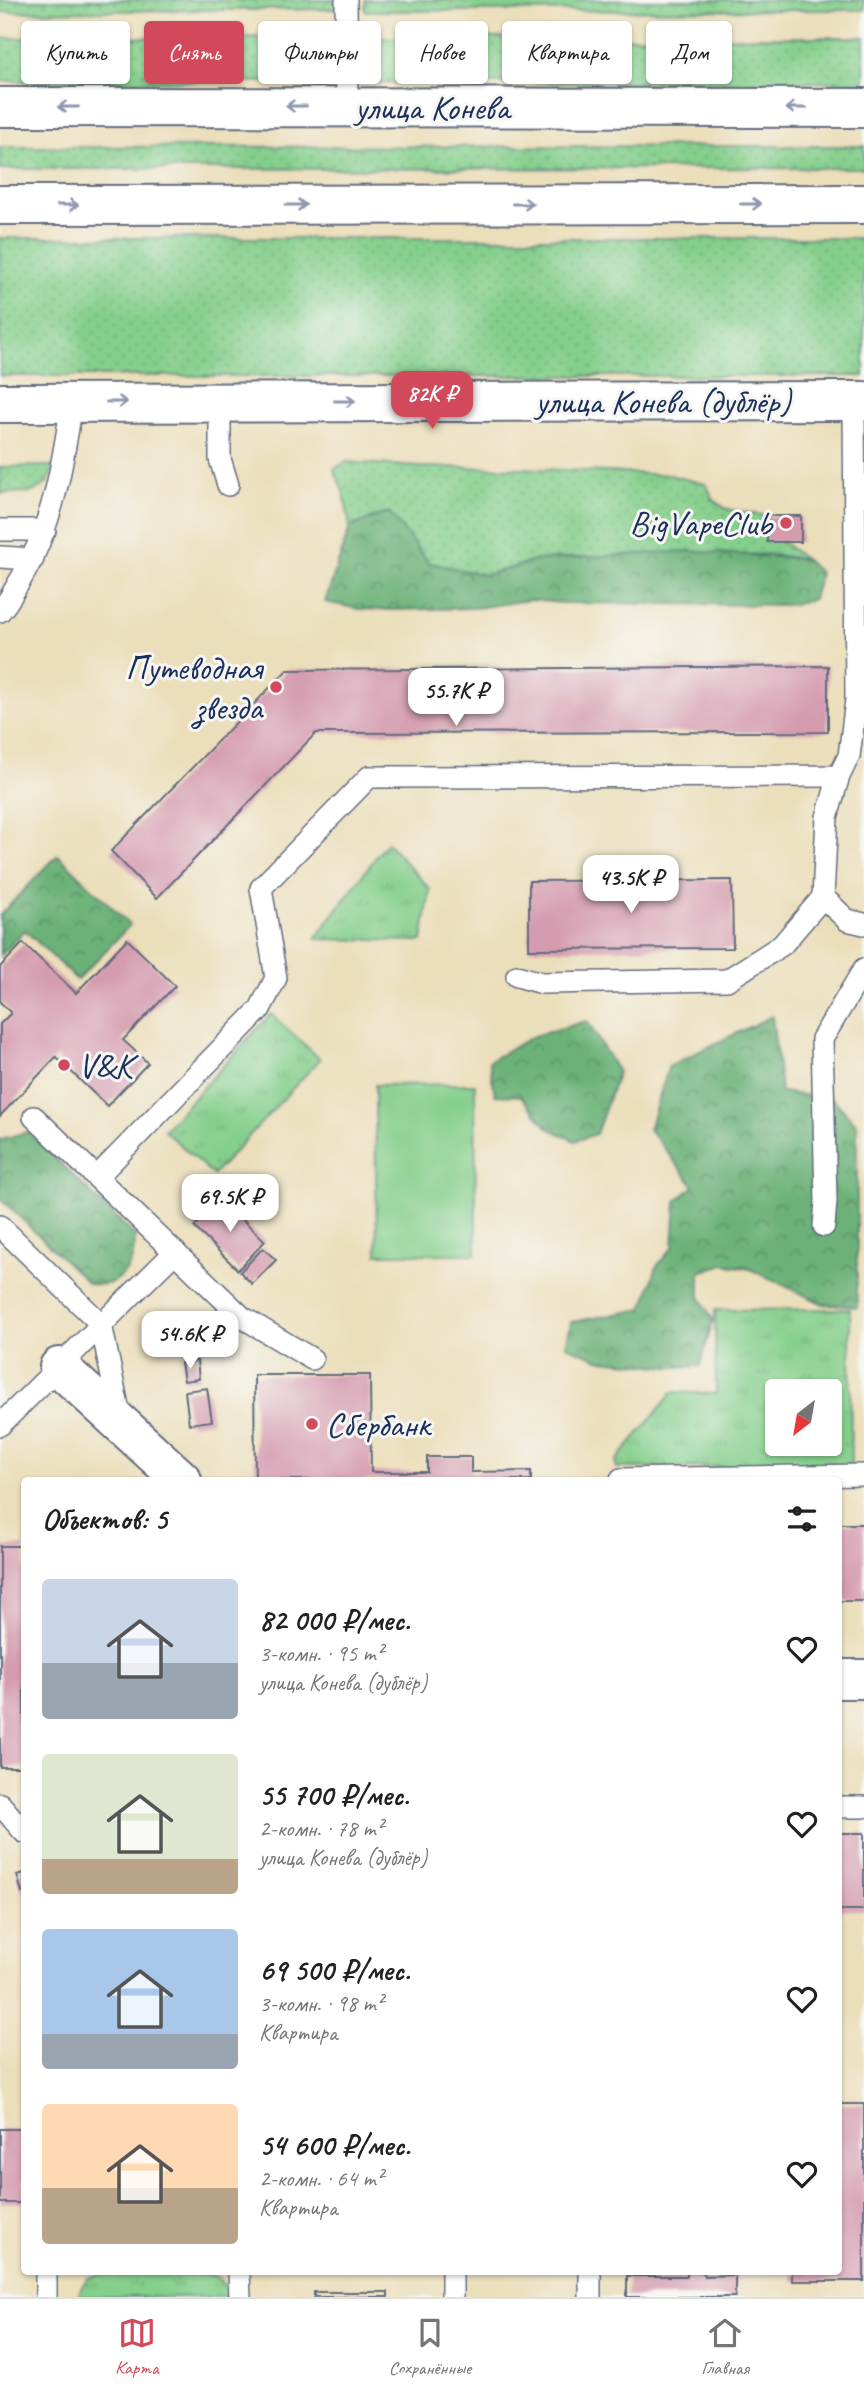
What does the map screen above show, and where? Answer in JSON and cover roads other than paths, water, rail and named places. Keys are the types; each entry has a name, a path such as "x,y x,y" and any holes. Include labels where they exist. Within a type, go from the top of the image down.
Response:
{"main road":[{"name":"улица Конева","path":"0,107 864,108"},
{"path":"0,205 864,204"},
{"name":"улица Конева (дублёр)","path":"0,402 859,401"},
{"path":"59,1367 122,1425 171,1477"},
{"path":"842,1679 864,1679"}],"lane":[{"path":"346,0 347,106"},
{"path":"219,401 220,458 228,485"},
{"path":"517,976 542,983 727,980 782,945 824,897 827,817 839,776 849,757 860,700 859,401"},
{"path":"0,611 33,559 45,530 65,455 72,402"},
{"path":"0,530 45,530"},
{"path":"0,557 33,559"},
{"path":"97,1177 260,1009 276,978 261,888 369,777 839,776"},
{"path":"824,897 847,920 864,924"},
{"path":"824,1226 826,1201 822,1039 864,969"},
{"path":"34,1117 242,1317 312,1359"},
{"path":"0,1226 102,1324 122,1425"},
{"path":"0,1425 174,1252"},
{"path":"742,1477 864,1475"},
{"path":"0,1804 21,1828"},
{"path":"842,1807 864,1807"},
{"path":"46,2275 46,2297"},
{"path":"239,2275 240,2297"},
{"path":"452,2275 453,2297"},
{"path":"590,2275 590,2297"}],"place":[{"name":"BigVapeClub","path":"786,523"},
{"name":"Путеводная звезда","path":"276,687"},
{"name":"V&K","path":"64,1065"},
{"name":"Сбербанк","path":"312,1424"}]}
